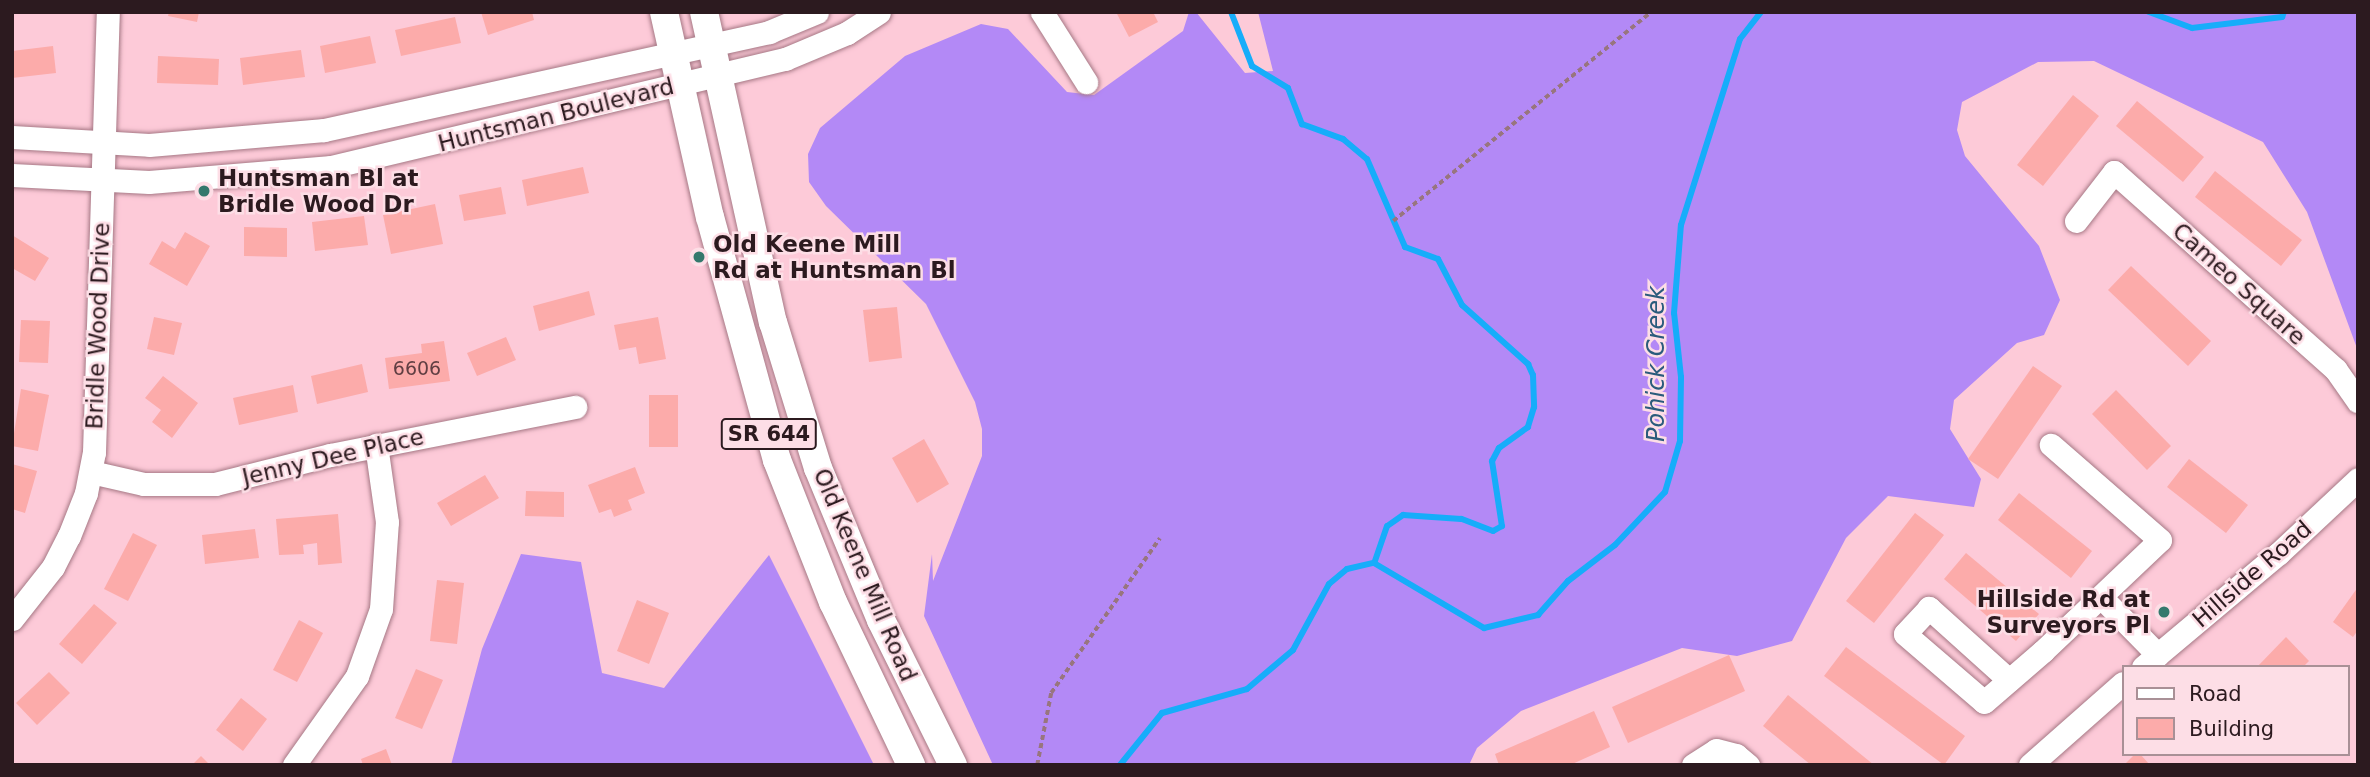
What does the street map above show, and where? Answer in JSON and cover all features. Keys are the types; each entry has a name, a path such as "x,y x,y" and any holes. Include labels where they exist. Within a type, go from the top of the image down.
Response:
{"main road":[{"name":"Old Keene Mill Road","path":"664,12 709,217 778,460 833,602 911,765"},
{"name":"Old Keene Mill Road","path":"704,12 773,322 818,468 880,620 953,765"}],"street":[{"name":"Bridle Wood Drive","path":"12,619 58,557 91,472 107,12"},
{"name":"Huntsman Boulevard","path":"12,137 104,145 219,142 324,131 712,46 769,32 817,12"},
{"name":"Huntsman Boulevard","path":"12,175 102,182 222,180 331,167 718,75 815,48 879,12"},
{"path":"1042,12 1086,82"},
{"name":"Cameo Square","path":"2076,221 2114,172 2336,370 2358,401"},
{"name":"Jenny Dee Place","path":"91,472 144,484 190,486 376,445 575,407"},
{"path":"293,765 357,676 381,609 388,542 376,445"},
{"path":"2009,680 1929,608 1905,634 1984,702 2009,680 2101,597 2160,540 2051,445"},
{"name":"Hillside Road","path":"2150,661 2279,553 2358,479"},
{"path":"2101,597 2150,661"},
{"path":"2029,765 2122,684"},
{"path":"1693,765 1716,750 1736,755 1748,765"}],"path":[{"path":"1393,221 1651,12"},
{"path":"1037,765 1051,693 1160,538"}],"shaded area":[{"path":"1189,12 1196,12 1245,73 1273,71 1258,12 2358,12 2358,351 2307,212 2263,142 2094,61 2038,62 1962,102 1957,130 1965,156 2039,246 2060,300 2044,335 2017,343 1954,400 1950,429 1981,479 1974,507 1888,496 1846,538 1792,641 1737,656 1682,648 1521,711 1477,748 1469,765 993,765 924,616 932,554 933,581 982,456 982,429 975,402 926,304 826,206 809,182 808,154 820,128 905,56 981,24 1008,29 1067,92 1094,95 1183,31"},
{"path":"521,554 581,562 602,673 664,688 769,555 874,765 451,765 482,649"}],"building":[{"path":"169,12 199,12 197,22 168,16"},
{"path":"481,12 532,12 534,20 488,35"},
{"path":"1116,12 1153,12 1158,22 1129,37"},
{"path":"455,17 461,43 401,56 395,30"},
{"path":"370,36 376,63 325,73 320,46"},
{"path":"53,46 56,73 12,78 12,51"},
{"path":"301,50 305,77 243,85 240,58"},
{"path":"158,56 219,59 218,85 157,83"},
{"path":"2073,95 2099,116 2043,186 2017,165"},
{"path":"2137,101 2204,157 2183,182 2116,126"},
{"path":"583,167 589,193 527,206 522,180"},
{"path":"2215,171 2302,240 2281,266 2195,197"},
{"path":"501,187 506,214 464,221 459,195"},
{"path":"435,204 443,244 391,254 383,215"},
{"path":"364,216 368,245 315,251 312,222"},
{"path":"244,227 287,228 287,257 244,256"},
{"path":"185,232 210,246 187,286 149,264 162,241 175,249"},
{"path":"12,235 49,258 35,281 12,268"},
{"path":"2131,266 2211,341 2188,366 2108,290"},
{"path":"589,291 595,315 539,331 533,306"},
{"path":"897,307 902,358 869,362 863,310"},
{"path":"154,317 182,323 174,355 147,349"},
{"path":"658,317 666,359 639,364 636,347 619,350 614,325"},
{"path":"21,320 50,321 48,363 19,362"},
{"path":"506,337 516,360 477,376 467,353"},
{"path":"444,341 450,381 389,389 385,358 422,353 421,344"},
{"path":"362,364 368,392 317,404 311,376"},
{"path":"2033,366 2062,386 1998,479 1968,459"},
{"path":"163,376 198,403 172,438 152,422 161,410 145,398"},
{"path":"293,385 298,412 239,425 233,398"},
{"path":"21,389 49,395 38,451 12,446"},
{"path":"2116,390 2171,446 2147,470 2092,414"},
{"path":"649,395 678,395 678,447 649,447"},
{"path":"924,439 949,484 917,503 892,458"},
{"path":"2189,459 2248,505 2226,533 2167,487"},
{"path":"12,464 37,471 25,513 12,509"},
{"path":"635,467 645,493 628,500 632,510 614,517 611,509 599,513 588,485"},
{"path":"485,475 499,498 451,526 437,503"},
{"path":"526,491 564,492 564,517 525,516"},
{"path":"2019,493 2092,551 2071,578 1998,520"},
{"path":"1915,513 1944,535 1874,623 1846,601"},
{"path":"338,514 342,563 318,565 317,543 303,545 304,554 279,555 276,519"},
{"path":"255,529 259,558 205,564 202,535"},
{"path":"133,533 157,545 128,601 104,589"},
{"path":"1966,553 2039,614 2016,641 1944,579"},
{"path":"437,580 464,583 457,644 430,641"},
{"path":"2358,587 2358,630 2353,637 2333,622"},
{"path":"637,600 669,613 649,664 617,651"},
{"path":"94,604 117,623 82,664 59,644"},
{"path":"299,620 323,633 297,682 273,670"},
{"path":"2286,637 2309,661 2305,665 2259,665"},
{"path":"1846,647 1965,736 1944,765 1824,676"},
{"path":"1729,655 1745,691 1628,743 1612,707"},
{"path":"416,669 443,680 422,729 395,718"},
{"path":"49,672 70,693 37,725 16,703"},
{"path":"1788,695 1874,765 1811,765 1763,726"},
{"path":"241,698 267,719 243,751 216,730"},
{"path":"1594,711 1610,747 1570,765 1499,765 1495,754"},
{"path":"386,749 392,765 363,765 361,759"},
{"path":"201,756 210,765 192,765"},
{"path":"2133,756 2142,756 2150,765 2124,765"}],"waterway":[{"path":"1231,12 1252,66 1288,88 1302,124 1343,139 1367,159 1405,247 1438,259 1462,305 1528,364 1533,375 1534,407 1528,427 1499,448 1492,461 1502,526 1493,531 1461,519 1403,515 1387,526 1374,563"},
{"name":"Pohick Creek","path":"1120,765 1162,713 1247,689 1293,650 1329,584 1347,569 1374,563 1484,628 1538,615 1568,581 1615,545 1665,492 1680,441 1681,377 1674,313 1681,225 1740,39 1761,12"},
{"name":"Pohick Creek","path":"2149,12 2192,28 2282,17 2284,12"}],"place":[{"name":"Huntsman Bl at Bridle Wood Dr","path":"204,191"},
{"name":"Old Keene Mill Rd at Huntsman Bl","path":"699,257"},
{"name":"Hillside Rd at Surveyors Pl","path":"2164,612"}]}
